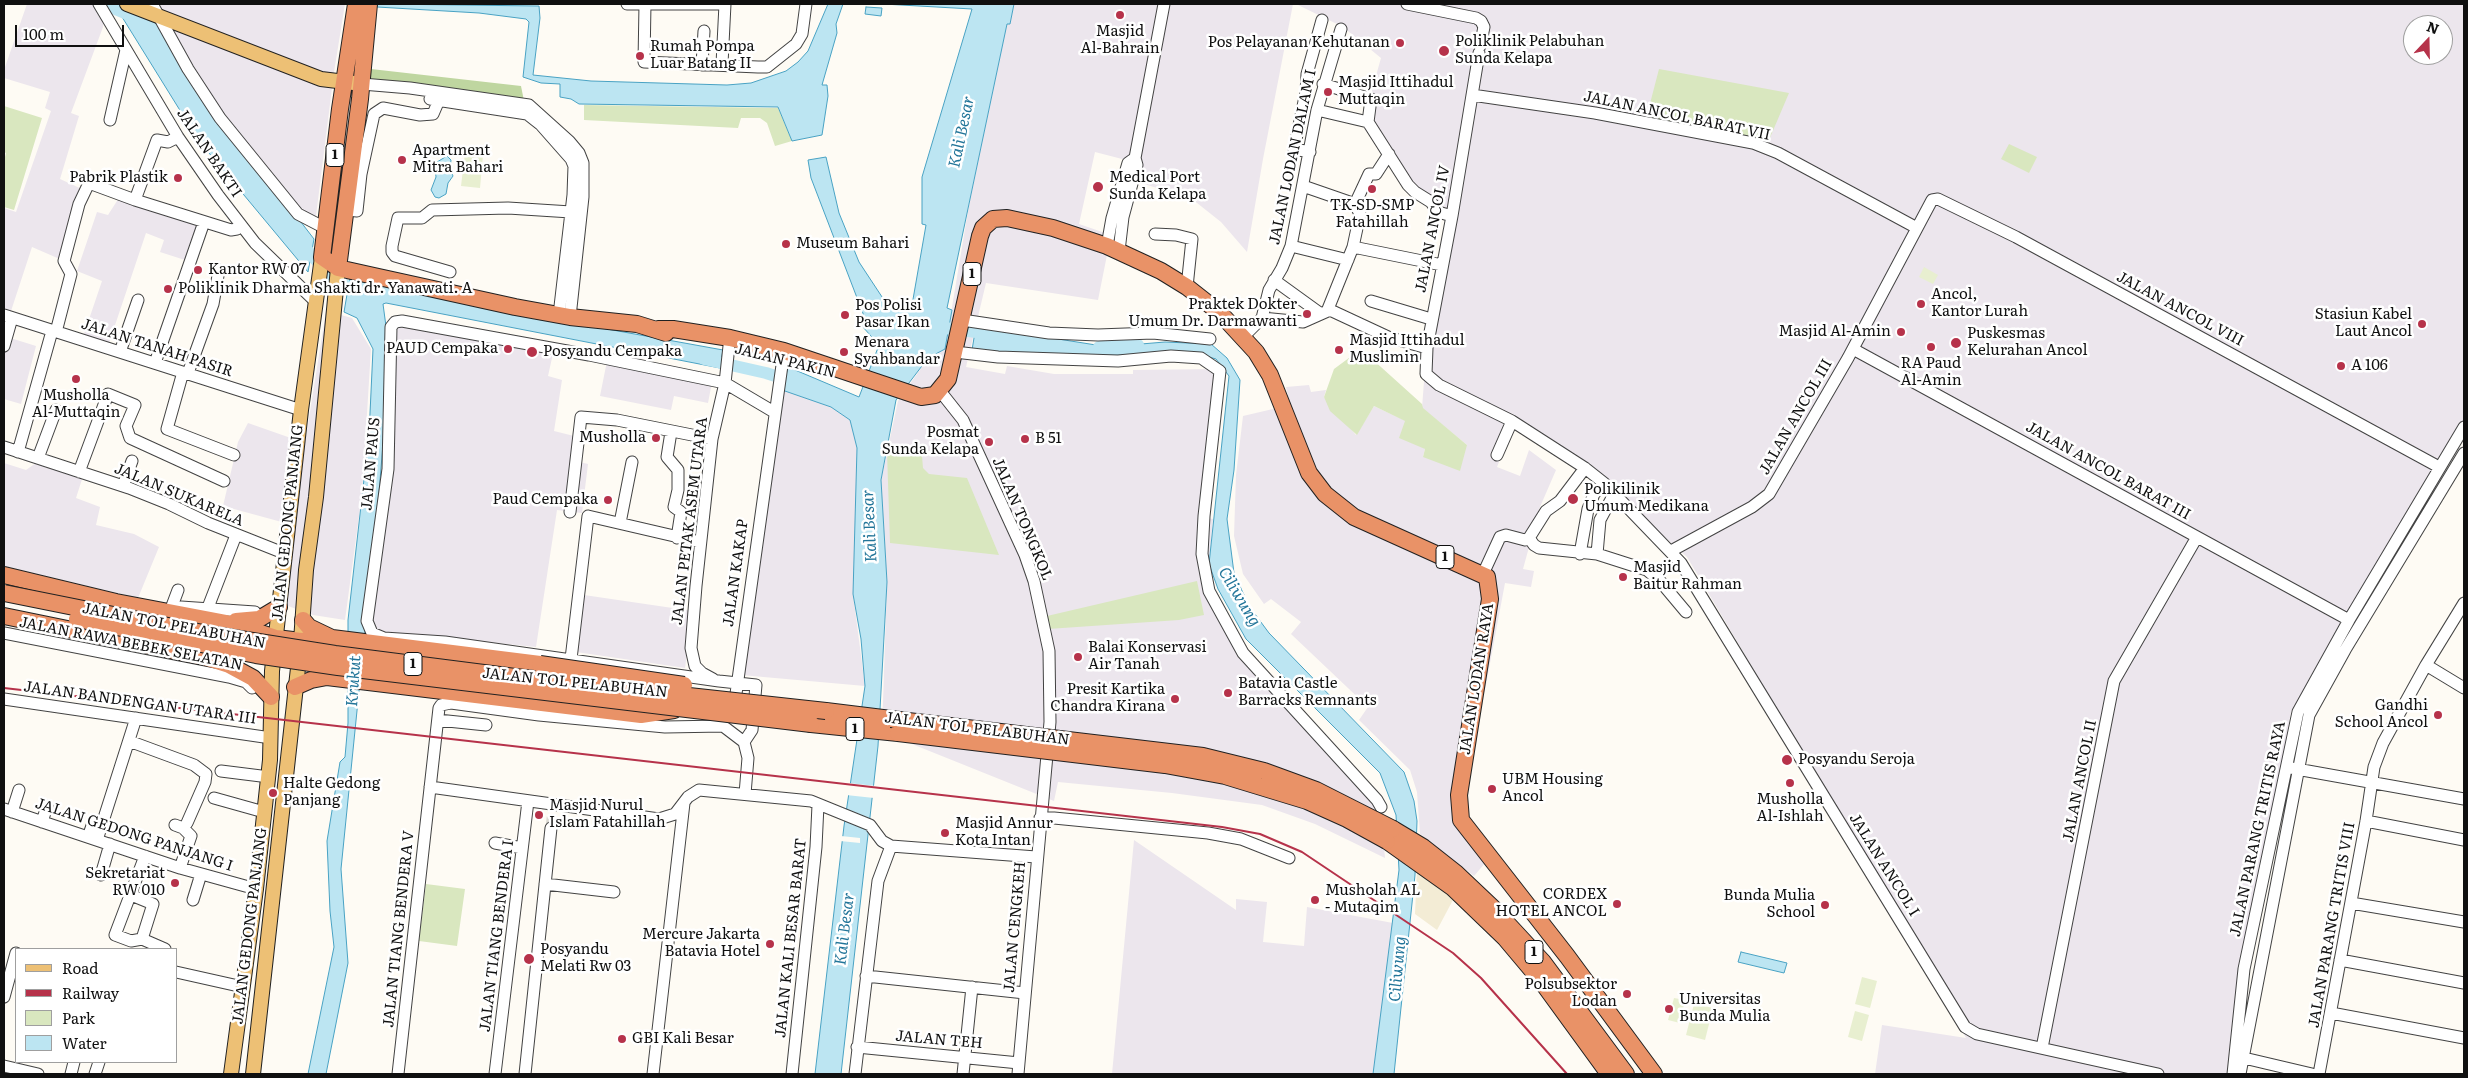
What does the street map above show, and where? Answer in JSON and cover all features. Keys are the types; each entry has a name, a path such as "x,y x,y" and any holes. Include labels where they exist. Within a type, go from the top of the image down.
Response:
{"highway":[{"name":"JALAN GEDONG PANJANG","path":"322,259 344,82 356,4"},
{"name":"JALAN GEDONG PANJANG","path":"338,273 347,210 361,138 361,91 369,4"},
{"name":"1","path":"940,391 951,372 984,228 993,219 1007,218 1053,228 1113,249 1161,271 1187,287 1220,313 1244,336 1270,375 1309,473 1325,494 1354,517 1483,574"},
{"name":"JALAN PAKIN","path":"322,259 338,273 565,316 702,334 866,380 910,395 927,397 940,391"},
{"name":"JALAN PAKIN","path":"658,329 729,348 783,356"},
{"name":"JALAN LODAN RAYA","path":"1483,574 1489,580 1490,599 1459,795 1461,820 1572,962 1654,1074"},
{"path":"4,575 116,602 212,616 258,619 280,604"},
{"name":"JALAN TOL PELABUHAN","path":"4,593 208,634 335,654 525,678 826,711 1203,756 1264,771 1346,804 1423,847 1484,898 1543,962 1626,1074"},
{"name":"JALAN TOL PELABUHAN","path":"4,603 149,635 256,655 679,709 1164,765 1224,776 1307,801 1347,819 1380,837 1453,888 1526,963 1609,1074"},
{"path":"4,616 186,654 274,662 317,672 329,677 641,715 679,709"},
{"path":"212,616 276,638 301,641 335,639 540,664 713,689 826,711"},
{"path":"303,620 309,627 335,639"},
{"path":"204,657 229,665 253,678 271,702"},
{"path":"295,687 311,680 329,677"}],"main road":[{"path":"126,4 321,79 344,82 361,91"},
{"name":"JALAN GEDONG PANJANG","path":"232,1074 256,889 268,777 276,638 300,415 322,259"},
{"name":"JALAN GEDONG PANJANG","path":"253,1074 301,641 306,570 338,273"},
{"path":"316,301 335,313"},
{"path":"300,415 323,425"},
{"path":"256,889 273,892"}],"street":[{"name":"JALAN BAKTI","path":"99,4 178,136 218,195 255,243 316,301"},
{"path":"627,4 725,4 722,64"},
{"path":"645,4 644,62 767,66 788,52 800,39 806,4"},
{"path":"1113,249 1112,218 1128,162 1135,158 1164,4"},
{"name":"JALAN ANCOL IV","path":"1407,4 1476,18 1481,21 1484,27 1452,216 1427,348 1426,368"},
{"name":"JALAN BAKTI","path":"156,15 172,39 188,70 237,140 296,211 318,226 326,228"},
{"path":"1310,152 1294,149 1306,92 1307,74 1322,20"},
{"name":"JALAN LODAN DALAM I","path":"1262,318 1268,290 1282,268 1291,246 1317,110 1323,84 1341,29"},
{"path":"702,65 704,31"},
{"path":"110,120 126,50"},
{"path":"1323,84 1371,99 1368,122 1415,192 1431,202 1438,212 1452,216"},
{"path":"361,91 409,92 529,105 552,124 580,154 583,163 573,220 565,316"},
{"path":"409,92 438,100 527,114 540,125 571,159 574,166 578,196"},
{"name":"JALAN ANCOL BARAT VII","path":"1472,95 1595,113 1753,143 1778,153 1917,228"},
{"path":"361,138 371,119 383,108 420,115 432,114 438,100"},
{"path":"1317,110 1368,122"},
{"path":"135,200 157,140 168,142 178,136"},
{"path":"1244,336 1262,318 1303,322 1325,312 1353,247 1360,214 1356,204 1369,174 1376,174 1389,154"},
{"path":"18,452 71,274 64,261 79,204 89,183 135,200 231,230 237,229 241,225"},
{"path":"1303,186 1356,204"},
{"name":"JALAN ANCOL VIII","path":"1917,228 1932,200 1943,200 2295,387 2439,467"},
{"path":"450,272 395,256 392,252 392,246 398,218 422,218 432,210 508,208 573,220"},
{"path":"155,363 204,222"},
{"name":"JALAN ANCOL III","path":"1671,551 1752,508 1768,494 1852,349 1917,228"},
{"path":"1155,234 1176,235 1192,239 1187,287"},
{"path":"1291,246 1348,260"},
{"path":"1353,247 1442,265"},
{"path":"219,270 212,304 185,373 167,429 234,455"},
{"path":"1274,280 1325,312 1388,338 1427,348"},
{"path":"120,352 138,300"},
{"path":"1371,301 1432,319"},
{"path":"4,346 8,316"},
{"name":"JALAN TANAH PASIR","path":"8,316 185,373 300,415"},
{"path":"962,321 1049,333 1098,335 1153,333 1210,339"},
{"name":"JALAN PAUS","path":"727,682 445,642 384,638 378,637 368,628 367,621 388,469 391,327 396,322 402,322 725,378 774,412"},
{"name":"JALAN PETAK ASEM UTARA","path":"727,682 702,674 696,666 691,648 700,542 712,440 725,378 729,348"},
{"name":"JALAN ANCOL BARAT III","path":"1852,349 2349,620"},
{"path":"955,350 998,356 1118,361 1171,356 1201,358 1220,371 1204,516 1202,554 1209,591 1243,653 1381,807"},
{"name":"JALAN KAKAP","path":"727,729 727,682 783,356"},
{"name":"JALAN ANCOL I","path":"1426,368 1426,374 1434,382 1512,421 1585,468 1604,483 1671,551 1693,581 1965,1027 1977,1034 2158,1074"},
{"name":"JALAN TONGKOL","path":"940,391 963,420 1008,516 1034,581 1047,631 1051,684 1050,722 1040,818"},
{"path":"79,472 108,394 135,405 126,426 130,438 224,481"},
{"path":"38,458 56,410"},
{"path":"570,512 581,417 617,420 712,440"},
{"path":"1497,455 1512,421"},
{"name":"JALAN PARANG TRITIS RAYA","path":"2234,1073 2244,969 2298,712 2349,620 2464,427"},
{"path":"671,432 667,457 678,470 678,490 674,507 681,512 677,538"},
{"name":"JALAN SUKARELA","path":"4,447 123,486 169,504 236,536 286,554"},
{"path":"2234,1073 2244,1058 2309,714 2464,453"},
{"path":"123,486 132,461"},
{"path":"620,523 632,462"},
{"path":"1483,574 1500,537 1506,535 1525,540 1529,538 1546,511 1560,501 1585,468"},
{"path":"1580,554 1588,509 1594,494 1604,483"},
{"path":"1597,554 1600,520 1614,494"},
{"path":"571,659 588,516 700,542"},
{"path":"4,568 212,616 236,536"},
{"path":"1529,538 1534,545 1540,548 1580,554 1597,554 1647,570 1660,581 1686,612"},
{"name":"JALAN ANCOL II","path":"2042,1048 2114,681 2196,538"},
{"path":"172,606 178,590"},
{"name":"JALAN PARANG TRITIS VIII","path":"2319,1074 2366,821 2370,781 2383,743 2426,665 2464,603"},
{"name":"JALAN RAWA BEBEK SELATAN","path":"4,633 246,682 271,702"},
{"path":"2426,665 2464,688"},
{"path":"727,682 756,685 752,730 744,742"},
{"name":"JALAN BANDENGAN UTARA III","path":"4,699 271,738"},
{"name":"JALAN TIANG BENDERA V","path":"398,1074 439,708 442,705 451,703 539,715 665,727 727,729"},
{"path":"93,838 136,718"},
{"path":"438,720 486,725"},
{"path":"727,729 744,742 748,758 745,794"},
{"path":"129,741 194,765 206,774 205,782 187,823"},
{"path":"2285,767 2464,799"},
{"path":"221,771 268,777"},
{"path":"430,787 528,801 554,807 659,818 675,814 692,793 699,790 811,801 870,825 882,841 891,846 1036,857"},
{"path":"8,811 19,790"},
{"path":"214,798 264,812"},
{"name":"JALAN TIANG BENDERA I","path":"495,1074 528,801"},
{"path":"653,1074 684,803"},
{"name":"JALAN KALI BESAR BARAT","path":"792,1074 816,847 818,805"},
{"path":"42,822 47,806"},
{"name":"JALAN GEDONG PANJANG I","path":"8,811 180,868 256,889"},
{"path":"1040,818 1208,833 1241,839 1289,858"},
{"name":"JALAN CENGKEH","path":"1018,1068 1040,818"},
{"path":"2366,821 2464,840"},
{"path":"93,823 93,838"},
{"path":"175,826 183,828 192,836 180,868"},
{"path":"525,1074 551,828"},
{"path":"101,874 110,844"},
{"path":"495,844 522,848"},
{"path":"855,1074 878,881 891,846"},
{"path":"145,856 115,936 132,941 142,939 163,948"},
{"path":"193,900 201,874"},
{"path":"545,884 614,892"},
{"path":"131,895 153,904 142,939"},
{"path":"2351,902 2464,922"},
{"path":"4,997 11,983 7,965 15,953"},
{"path":"2340,960 2464,983"},
{"path":"178,973 243,987"},
{"path":"866,976 1025,992"},
{"path":"963,1074 972,987"},
{"path":"2331,1013 2464,1038"},
{"name":"JALAN TEH","path":"857,1047 965,1057 1018,1068"},
{"path":"2244,1058 2312,1074"},
{"path":"4,1066 38,1074"}],"shaded area":[{"path":"27,4 107,4 103,27 71,113 79,116 60,179 84,190 62,260 32,247 11,311 4,309 4,208 16,212 51,111 45,108 50,92 4,78 4,70"},
{"path":"149,4 345,4 334,72 315,224 220,120"},
{"path":"1014,4 1293,4 1247,252 1221,222 1192,199 1122,177 1126,160 1095,152 1079,224 1111,235 1098,300 986,283 966,367 1005,374 1007,366 1054,374 1133,374 1133,370 1217,369 1202,517 1213,519 1209,564 1213,575 1205,577 1239,650 1381,811 1385,858 1315,824 1262,805 1172,793 1058,782 1054,801 882,732 887,582 881,480 898,401 928,358 945,349 969,205 1007,24 1010,24"},
{"path":"1296,4 2464,4 2464,434 2419,516 2291,712 2227,1074 1875,1074 1882,1025 1966,1038 1865,858 1687,557 1568,451 1514,425 1497,467 1520,476 1529,450 1556,470 1540,507 1523,569 1534,571 1531,587 1505,583 1485,690 1460,750 1452,812 1486,862 1474,876 1420,834 1417,792 1410,770 1359,720 1368,707 1291,634 1301,622 1271,599 1264,604 1243,574 1234,536 1236,475 1243,416 1290,405 1286,387 1309,385 1311,392 1326,390 1324,397 1356,435 1374,406 1406,421 1425,449 1423,457 1467,445 1422,408 1425,368 1454,211 1406,192 1362,125 1381,58 1343,27"},
{"path":"124,190 203,217 188,261 160,252 164,240 146,233 108,346 83,337 102,281 77,271 97,212 108,215"},
{"path":"326,311 352,318 371,349 362,494 345,620 313,615 277,602 289,524 223,506 238,442 248,423 305,443"},
{"path":"398,322 554,349 548,376 562,380 554,431 574,436 571,460 588,464 582,513 557,510 536,647 366,630"},
{"path":"4,336 36,346 21,404 4,399"},
{"path":"608,356 713,377 708,403 674,396 671,410 600,396"},
{"path":"782,390 831,407 850,420 857,448 853,594 865,686 741,675"},
{"path":"43,458 84,473 76,498 100,507 96,525 134,534 159,547 138,598 4,566 4,463 26,470"},
{"path":"584,595 693,611 685,668 576,652"},
{"path":"1134,840 1236,910 1236,899 1267,902 1263,942 1304,946 1307,907 1393,923 1373,1074 1112,1074"},
{"path":"1417,870 1454,898 1437,930 1415,914"}],"green space":[{"path":"371,69 521,86 524,101 368,87"},
{"path":"1659,69 1789,93 1769,140 1646,119"},
{"path":"584,105 778,108 792,141 775,146 767,123 760,118 741,118 738,128 584,120"},
{"path":"4,106 42,118 14,210 4,207 4,161 6,153 4,152"},
{"path":"2009,144 2037,157 2029,173 2001,159"},
{"path":"465,153 483,155 480,188 461,186"},
{"path":"1924,267 1938,275 1933,284 1919,277"},
{"path":"1361,349 1422,404 1423,408 1467,445 1460,471 1423,457 1425,449 1399,438 1405,421 1374,406 1357,435 1330,411 1324,397 1334,369"},
{"path":"891,447 908,449 922,456 923,468 929,474 967,478 999,555 890,543 887,452"},
{"path":"1197,581 1204,615 1179,620 1048,629 1047,616"},
{"path":"426,884 465,889 457,946 419,941"},
{"path":"1862,977 1877,981 1870,1008 1855,1004"},
{"path":"1674,998 1685,1000 1680,1023 1668,1020"},
{"path":"1694,1004 1713,1008 1705,1040 1686,1035"},
{"path":"1855,1011 1869,1015 1862,1041 1848,1037"}],"water":[{"path":"114,4 155,19 314,239 308,272 199,141"},
{"path":"378,4 539,6 540,18 533,75 591,81 727,85 751,83 786,71 808,51 828,4 843,4 836,24 837,33 822,85 827,85 828,96 822,135 792,141 778,107 579,104 571,99 560,97 560,84 541,83 523,77 529,22 526,19 479,13 377,7"},
{"name":"Kali Besar","path":"883,4 1014,4 1010,24 1007,24 947,308 952,310 945,349 928,358 896,400 881,480 887,582 878,746 841,1074 815,1074 844,826 865,686 861,639 853,594 857,448 850,420 831,407 782,390 788,367 859,397 879,345 862,326 864,316 811,178 808,160 826,157 839,213 859,262 888,306 897,310 912,305 926,225 922,224 922,177 972,9"},
{"path":"866,7 882,8 881,16 865,14"},
{"path":"447,156 451,160 450,169 453,176 448,183 446,194 439,198 435,197 431,190 436,177 435,167 437,162"},
{"name":"Krukut","path":"350,277 513,312 723,350 720,368 386,303 383,304 390,356 379,493 341,869 348,963 326,1074 308,1074 334,947 330,911 327,841 340,762 345,757 348,723 348,620 369,435 373,349 357,318 344,312"},
{"path":"976,326 1096,345 1117,346 1165,342 1211,344 1227,358 1240,380 1234,470 1227,519 1234,573 1249,606 1269,633 1404,772 1414,801 1417,821 1415,875 1394,1074 1373,1074 1399,870 1396,815 1380,773 1246,639 1218,589 1209,564 1229,376 1216,359 1199,354 1070,356 972,350"},
{"path":"1741,952 1787,963 1784,973 1738,962"}],"pier":[{"path":"848,783 876,786 874,798 846,795"},
{"path":"841,836 860,838 860,843 840,841"}],"waterway":[{"path":"103,4 132,16"},
{"path":"300,242 331,277 355,291 363,292"},
{"name":"Ciliwung","path":"937,327 992,334"},
{"name":"Ciliwung","path":"1099,347 1138,345"},
{"path":"704,359 766,373 791,381"}],"tunnel":[{"path":"551,828 553,810"}],"railway":[{"path":"4,688 1222,827 1260,834 1302,852 1453,953 1481,978 1567,1074"}],"place":[{"name":"Masjid Al-Bahrain","path":"1120,15"},
{"name":"Pos Pelayanan Kehutanan","path":"1400,43"},
{"name":"Poliklinik Pelabuhan Sunda Kelapa","path":"1444,51"},
{"name":"Rumah Pompa Luar Batang II","path":"640,56"},
{"name":"Masjid Ittihadul Muttaqin","path":"1328,92"},
{"name":"Apartment Mitra Bahari","path":"402,160"},
{"name":"Pabrik Plastik","path":"178,178"},
{"name":"Medical Port Sunda Kelapa","path":"1098,187"},
{"name":"TK-SD-SMP Fatahillah","path":"1372,189"},
{"name":"Museum Bahari","path":"786,244"},
{"name":"Kantor RW 07","path":"198,270"},
{"name":"Poliklinik Dharma Shakti dr. Yanawati. A","path":"168,289"},
{"name":"Ancol, Kantor Lurah","path":"1921,304"},
{"name":"Praktek Dokter Umum Dr. Darmawanti","path":"1307,314"},
{"name":"Pos Polisi Pasar Ikan","path":"845,315"},
{"name":"Stasiun Kabel Laut Ancol","path":"2422,324"},
{"name":"Masjid Al-Amin","path":"1901,332"},
{"name":"Puskesmas Kelurahan Ancol","path":"1956,343"},
{"name":"RA Paud Al-Amin","path":"1931,347"},
{"name":"PAUD Cempaka","path":"508,349"},
{"name":"Masjid Ittihadul Muslimin","path":"1339,350"},
{"name":"Posyandu Cempaka","path":"532,352"},
{"name":"Menara Syahbandar","path":"844,352"},
{"name":"A 106","path":"2341,366"},
{"name":"Musholla Al-Muttaqin","path":"76,379"},
{"name":"Musholla","path":"656,438"},
{"name":"B 51","path":"1025,439"},
{"name":"Posmat Sunda Kelapa","path":"989,442"},
{"name":"Polikilinik Umum Medikana","path":"1573,499"},
{"name":"Paud Cempaka","path":"608,500"},
{"name":"Masjid Baitur Rahman","path":"1623,577"},
{"name":"Balai Konservasi Air Tanah","path":"1078,657"},
{"name":"Batavia Castle Barracks Remnants","path":"1228,693"},
{"name":"Presit Kartika Chandra Kirana","path":"1175,699"},
{"name":"Gandhi School Ancol","path":"2438,715"},
{"name":"Posyandu Seroja","path":"1787,760"},
{"name":"Musholla Al-Ishlah","path":"1790,783"},
{"name":"UBM Housing Ancol","path":"1492,789"},
{"name":"Halte Gedong Panjang","path":"273,793"},
{"name":"Masjid Nurul Islam Fatahillah","path":"539,815"},
{"name":"Masjid Annur Kota Intan","path":"945,833"},
{"name":"Sekretariat RW 010","path":"175,883"},
{"name":"Musholah AL - Mutaqim","path":"1315,900"},
{"name":"CORDEX HOTEL ANCOL","path":"1617,904"},
{"name":"Bunda Mulia School","path":"1825,905"},
{"name":"Mercure Jakarta Batavia Hotel","path":"770,944"},
{"name":"Posyandu Melati Rw 03","path":"529,959"},
{"name":"Polsubsektor Lodan","path":"1627,994"},
{"name":"Universitas Bunda Mulia","path":"1669,1009"},
{"name":"GBI Kali Besar","path":"622,1039"}]}
